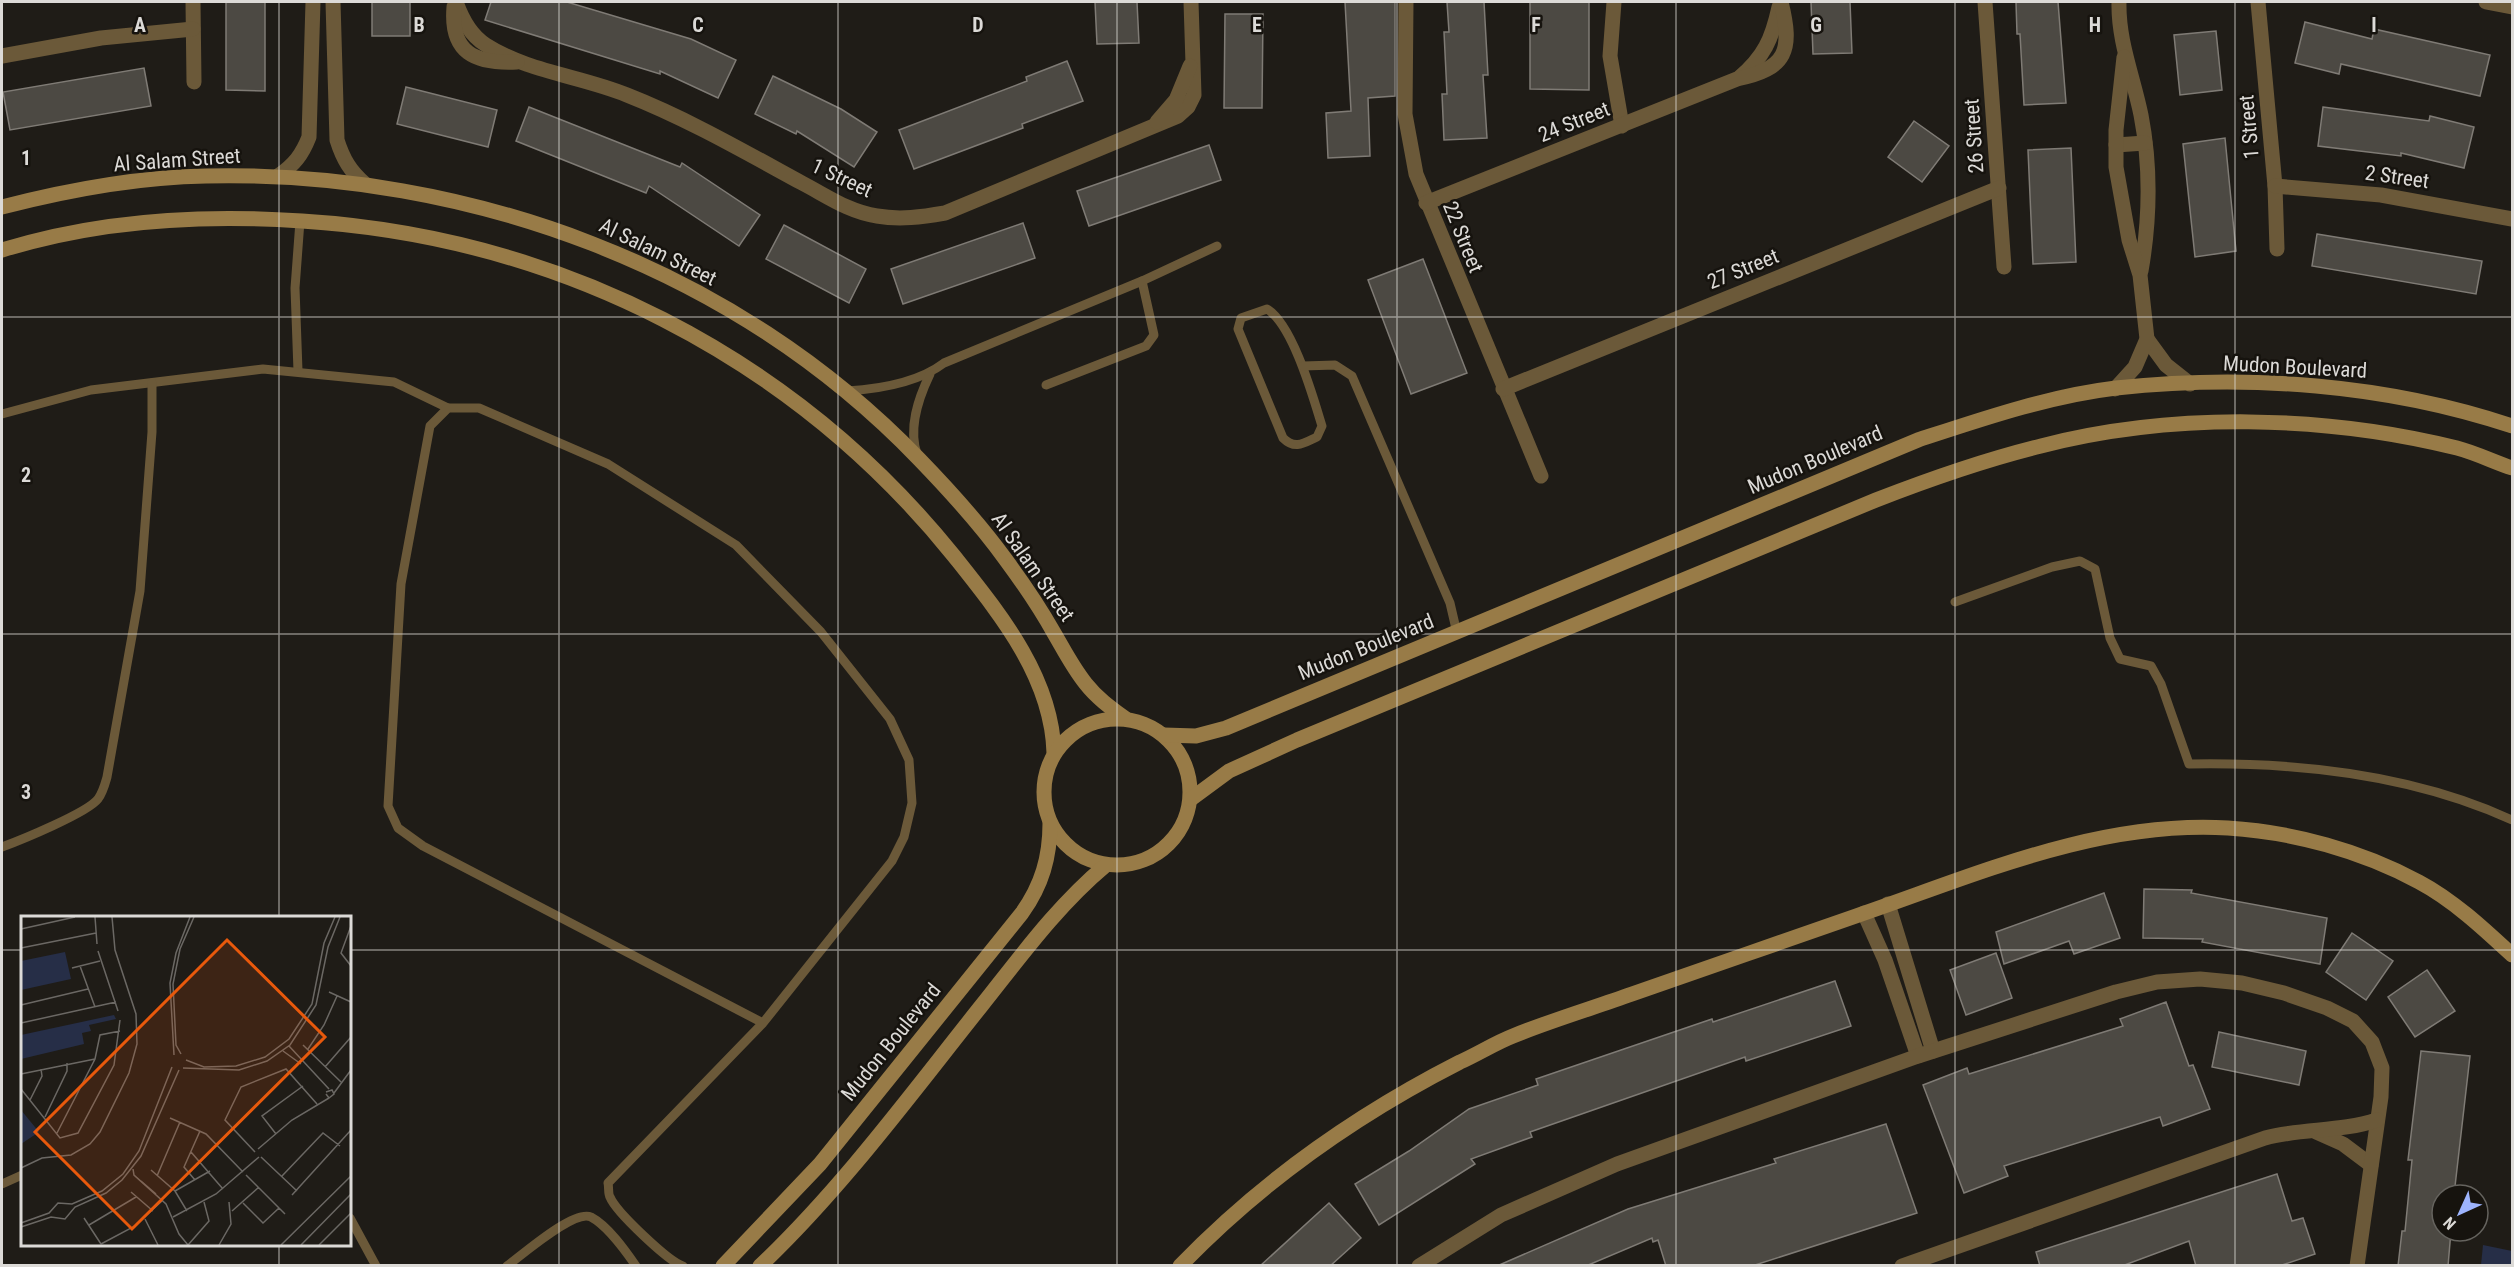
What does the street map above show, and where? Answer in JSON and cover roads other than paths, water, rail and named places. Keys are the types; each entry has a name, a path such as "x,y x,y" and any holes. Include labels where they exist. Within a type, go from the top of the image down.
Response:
{"street":[{"path":"193,2 194,82"},
{"name":"1 Street","path":"455,2 453,30 459,44 470,55 484,62 517,62 572,76 636,99 677,117 843,206 876,216 911,219 945,213 1155,124 1181,91 1192,61 1191,2"},
{"name":"22 Street","path":"1406,2 1405,114 1409,145 1426,203 1541,476"},
{"path":"1614,2 1610,56 1622,126"},
{"name":"24 Street","path":"1426,203 1737,79 1756,63 1768,47 1781,2"},
{"name":"26 Street","path":"1985,2 2004,267"},
{"path":"2115,389 2135,367 2147,339 2140,275 2122,208 2116,145 2124,57 2119,2"},
{"name":"1 Street","path":"2258,2 2275,186 2277,249"},
{"path":"2486,2 2512,7"},
{"path":"278,176 292,166 303,153 309,138 313,6 334,5 337,140 352,172 365,184"},
{"path":"2,56 101,38 193,29"},
{"path":"2124,57 2134,87 2145,142 2148,207 2140,275"},
{"path":"2116,145 2145,142"},
{"name":"Al Salam Street","path":"2,207 55,194 129,182 203,176 278,176 365,184 460,202 530,221 599,245 664,275 728,310 777,339 847,391 918,458 964,508 1006,560 1086,684 1104,703 1126,719"},
{"name":"2 Street","path":"2275,186 2381,195 2512,219"},
{"name":"27 Street","path":"1503,389 1999,188"},
{"path":"2,250 83,230 162,220 242,217 300,220 396,230 454,241 519,258 581,281 642,309 708,343 769,383 828,428 883,477 933,530 979,588 1021,649 1048,705 1053,729 1054,753"},
{"path":"2147,339 2166,365 2190,384"},
{"name":"Mudon Boulevard","path":"1164,735 1188,737 1211,733 1457,633 1918,440 1979,420 2115,389 2190,384 2256,383 2331,387 2384,394 2447,407 2512,426"},
{"path":"1191,798 1229,771 1297,740 1876,500 1958,469 2042,445 2129,430 2210,423 2288,424 2366,432 2457,448 2512,468"},
{"path":"1126,719 1147,724 1164,735 1180,753 1190,775 1191,798 1185,822 1172,842 1153,857 1130,865 1106,865 1083,858 1070,848 1050,823 1044,800 1045,776 1054,753 1073,733 1098,720 1126,719"},
{"name":"Mudon Boulevard","path":"723,1266 820,1164 1022,913 1033,897 1044,870 1050,842 1050,823"},
{"path":"1180,1266 1203,1242 1271,1183 1345,1130 1417,1084 1512,1037 1888,904 2087,839 2157,828 2228,828 2298,837 2362,857 2421,883 2486,930 2512,955"},
{"path":"760,1266 861,1158 1061,906 1106,865"},
{"path":"1888,904 1925,1054"},
{"path":"1864,913 1925,1054"},
{"path":"1419,1266 1501,1215 1560,1187 1617,1164 1925,1054 2116,992 2157,982 2200,979 2242,983 2284,993 2353,1021 2372,1042 2382,1068 2372,1165 2357,1266"},
{"path":"1902,1266 2265,1138 2311,1130 2344,1129 2377,1120"},
{"path":"2311,1130 2343,1144 2372,1165"}],"lane":[{"path":"298,371 295,288 300,220"},
{"path":"847,391 873,388 930,374 944,363 1142,281 1217,246"},
{"path":"1046,385 1146,346 1154,335 1142,281"},
{"path":"1267,309 1275,314 1303,366 1322,426 1317,437 1298,446 1290,445 1283,438 1238,328 1240,318 1267,309"},
{"path":"1303,366 1335,365 1353,376 1450,603 1457,633"},
{"path":"2,414 91,390 263,369 394,382 448,408 479,408 608,464 736,545 821,632 890,719 909,760 912,803 904,837 892,861 763,1023 609,1183 610,1198 663,1254 683,1266"},
{"path":"918,458 912,438 918,399 930,374"},
{"path":"2,847 22,840 92,805 102,792 107,777 140,591 152,432 152,383"},
{"path":"448,408 430,426 401,584 388,806 398,828 423,846 763,1023"},
{"path":"1955,602 2052,567 2080,561 2095,569 2110,638 2120,659 2151,666 2162,684 2189,764 2299,767 2378,778 2447,795 2512,820"},
{"path":"2,1184 21,1175"},
{"path":"507,1266 565,1223 590,1216 605,1229 636,1266"},
{"path":"351,1220 376,1266"}]}
